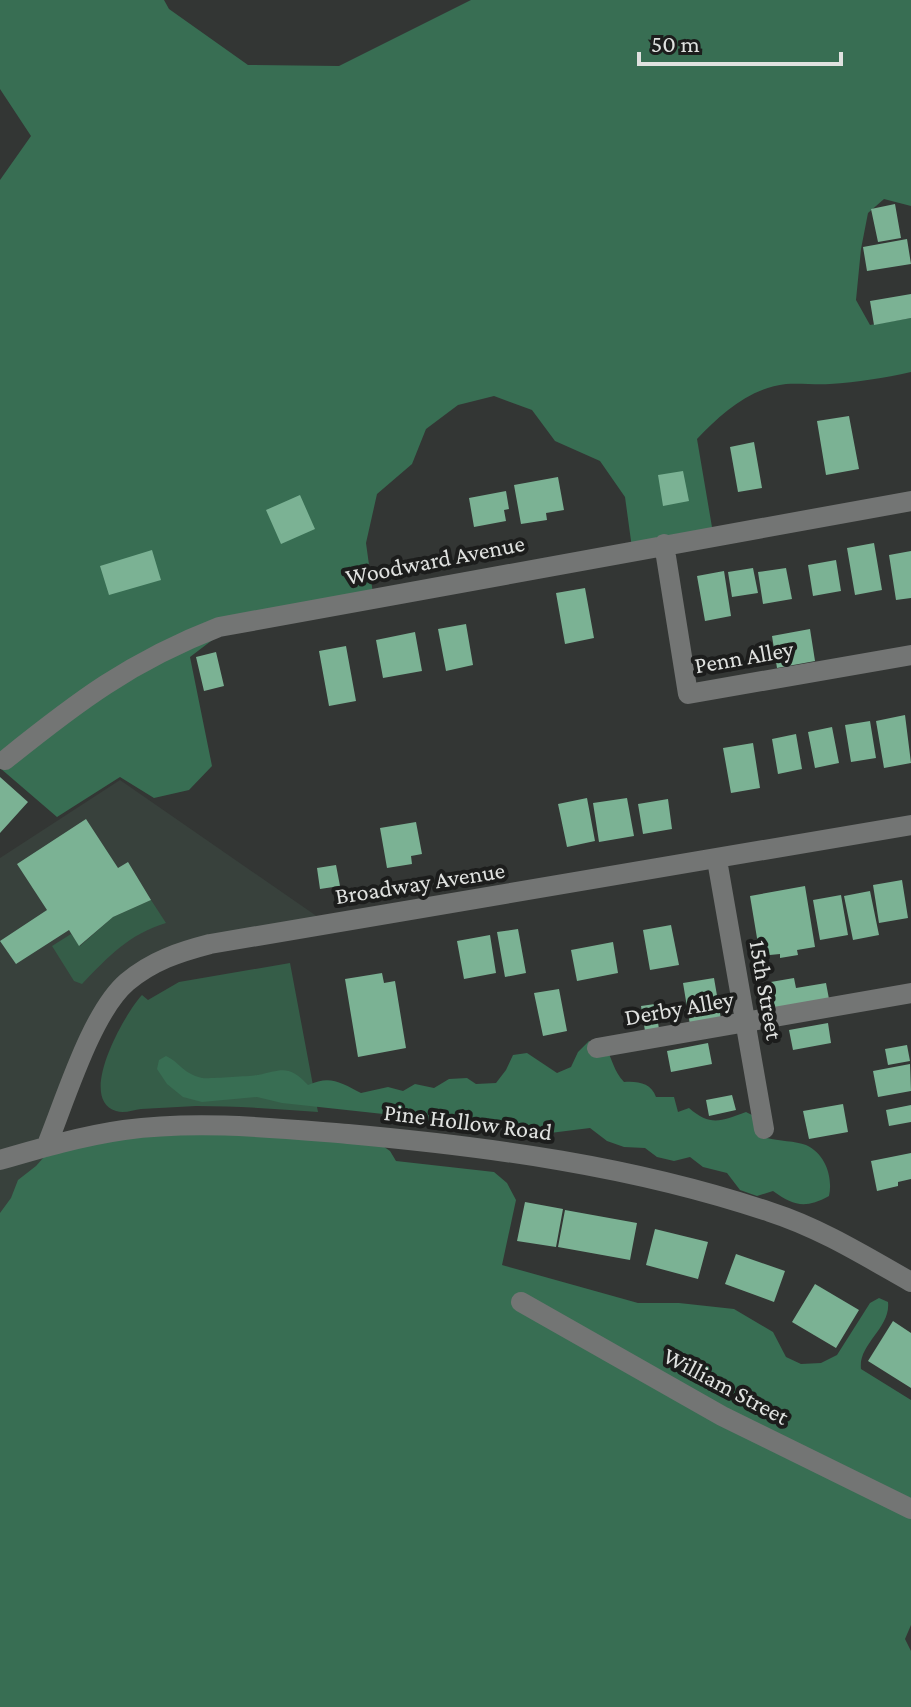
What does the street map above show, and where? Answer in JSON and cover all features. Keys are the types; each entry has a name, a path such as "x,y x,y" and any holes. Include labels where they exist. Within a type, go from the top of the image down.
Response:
{"street":[{"name":"Woodward Avenue","path":"5,760 109,680 158,653 219,627 911,501"},
{"name":"Penn Alley","path":"664,544 688,694 911,655"},
{"name":"Broadway Avenue","path":"46,1147 107,1006 125,983 150,965 177,952 225,941 911,825"},
{"name":"15th Street","path":"717,860 764,1129"},
{"name":"Derby Alley","path":"597,1048 910,998"},
{"name":"Pine Hollow Road","path":"0,1160 124,1130 196,1125 282,1128 524,1153 649,1178 771,1212 833,1239 911,1282"},
{"name":"William Street","path":"521,1302 722,1416 911,1509"}],"shaded area":[{"path":"120,780 328,924 210,944 125,983 46,1147 0,1410 0,858"}],"green space":[{"path":"0,0 164,0 169,9 248,65 339,66 471,0 911,0 911,206 884,199 868,213 856,300 870,325 911,318 911,372 840,383 786,384 748,397 716,420 697,439 713,533 632,548 625,497 600,461 555,441 532,410 494,396 458,405 426,429 412,464 377,494 366,543 373,594 240,619 190,657 212,766 189,790 154,798 120,777 57,817 0,768 0,180 31,136 0,89"},
{"path":"151,900 166,923 130,940 82,984 74,981 52,946 71,934 80,946 113,917"},
{"path":"290,963 318,1112 196,1106 122,1112 105,1103 101,1090 102,1074 108,1055 125,1019 142,995 148,1000 179,982"},
{"path":"589,1041 605,1046 624,1082 643,1084 656,1097 674,1097 678,1112 689,1108 704,1118 716,1120 746,1112 756,1117 767,1138 813,1149 826,1167 830,1182 829,1196 813,1203 800,1204 773,1191 757,1196 740,1190 727,1173 703,1167 690,1157 674,1161 657,1157 645,1148 624,1147 607,1141 590,1128 550,1133 530,1126 506,1127 484,1122 466,1123 454,1131 433,1128 411,1117 282,1103 257,1097 202,1102 183,1097 167,1084 157,1069 159,1060 166,1056 190,1074 202,1078 284,1070 295,1074 308,1085 329,1080 361,1093 388,1087 403,1091 415,1084 434,1088 449,1079 467,1078 476,1084 496,1083 513,1055 527,1053 557,1073 571,1067 578,1052"},
{"path":"197,1128 380,1144 390,1151 396,1161 494,1172 507,1183 516,1200 502,1265 638,1303 679,1303 734,1309 773,1332 786,1357 801,1364 821,1363 837,1355 870,1303 879,1298 888,1302 885,1320 864,1352 861,1369 911,1400 911,1625 905,1639 911,1651 911,1707 0,1707 0,1213 11,1198 18,1180 52,1148"}],"building":[{"path":"895,204 901,238 878,242 871,209"},
{"path":"907,239 911,264 867,271 863,247"},
{"path":"911,294 911,318 874,325 870,301"},
{"path":"849,416 859,469 826,475 817,421"},
{"path":"754,442 762,488 738,492 730,447"},
{"path":"683,471 689,501 663,506 658,475"},
{"path":"558,477 564,510 546,513 547,520 521,524 514,485"},
{"path":"506,491 509,509 504,510 506,521 474,527 469,498"},
{"path":"300,495 315,529 281,544 266,510"},
{"path":"874,543 882,590 855,595 847,548"},
{"path":"152,550 161,580 109,595 100,566"},
{"path":"911,551 911,598 896,600 889,555"},
{"path":"836,560 841,591 813,596 808,565"},
{"path":"753,568 758,593 732,597 728,572"},
{"path":"786,568 792,599 763,604 758,572"},
{"path":"724,571 731,616 705,621 697,576"},
{"path":"585,588 594,638 565,644 556,593"},
{"path":"466,624 473,665 446,671 438,629"},
{"path":"810,629 815,661 777,668 772,636"},
{"path":"415,632 422,671 383,678 376,640"},
{"path":"346,646 356,701 329,706 319,651"},
{"path":"216,652 224,686 204,691 196,657"},
{"path":"905,715 911,763 884,768 876,721"},
{"path":"870,721 876,758 851,762 845,725"},
{"path":"832,727 839,763 815,768 808,732"},
{"path":"796,734 802,769 778,774 772,739"},
{"path":"753,743 760,788 731,793 723,748"},
{"path":"0,777 28,802 0,833"},
{"path":"587,798 595,841 567,847 558,804"},
{"path":"627,798 634,836 599,842 593,803"},
{"path":"668,799 672,829 643,834 638,804"},
{"path":"86,819 118,868 128,862 151,900 113,917 79,946 69,930 16,964 0,941 47,910 17,864"},
{"path":"416,822 422,854 411,856 412,864 387,868 380,828"},
{"path":"336,865 340,886 320,889 317,868"},
{"path":"902,880 908,918 879,923 873,885"},
{"path":"805,886 815,947 797,950 798,955 780,958 780,954 760,956 750,896"},
{"path":"870,891 879,935 853,940 844,896"},
{"path":"841,895 848,935 820,940 813,900"},
{"path":"671,925 679,965 650,970 643,930"},
{"path":"518,929 526,973 505,977 497,932"},
{"path":"490,935 496,973 464,979 457,941"},
{"path":"613,942 618,973 577,981 571,950"},
{"path":"382,973 384,983 395,981 406,1048 358,1057 345,979"},
{"path":"714,978 721,1019 690,1025 683,983"},
{"path":"794,978 796,988 826,983 829,999 770,1010 765,983"},
{"path":"559,989 567,1031 543,1036 534,993"},
{"path":"655,1004 659,1029 645,1031 641,1006"},
{"path":"828,1023 831,1043 793,1050 789,1030"},
{"path":"708,1043 712,1064 671,1072 667,1051"},
{"path":"907,1045 910,1061 888,1065 885,1049"},
{"path":"910,1064 911,1091 878,1097 873,1071"},
{"path":"732,1095 736,1110 709,1116 706,1100"},
{"path":"843,1104 848,1132 809,1139 803,1111"},
{"path":"911,1105 911,1122 889,1126 886,1110"},
{"path":"911,1153 911,1179 877,1191 871,1161"},
{"path":"525,1202 563,1209 556,1247 517,1241"},
{"path":"565,1210 637,1223 630,1260 558,1247"},
{"path":"655,1229 708,1242 698,1279 646,1265"},
{"path":"736,1254 785,1271 774,1302 725,1284"},
{"path":"815,1284 859,1310 836,1348 792,1322"},
{"path":"893,1321 911,1333 911,1388 868,1361"}]}
